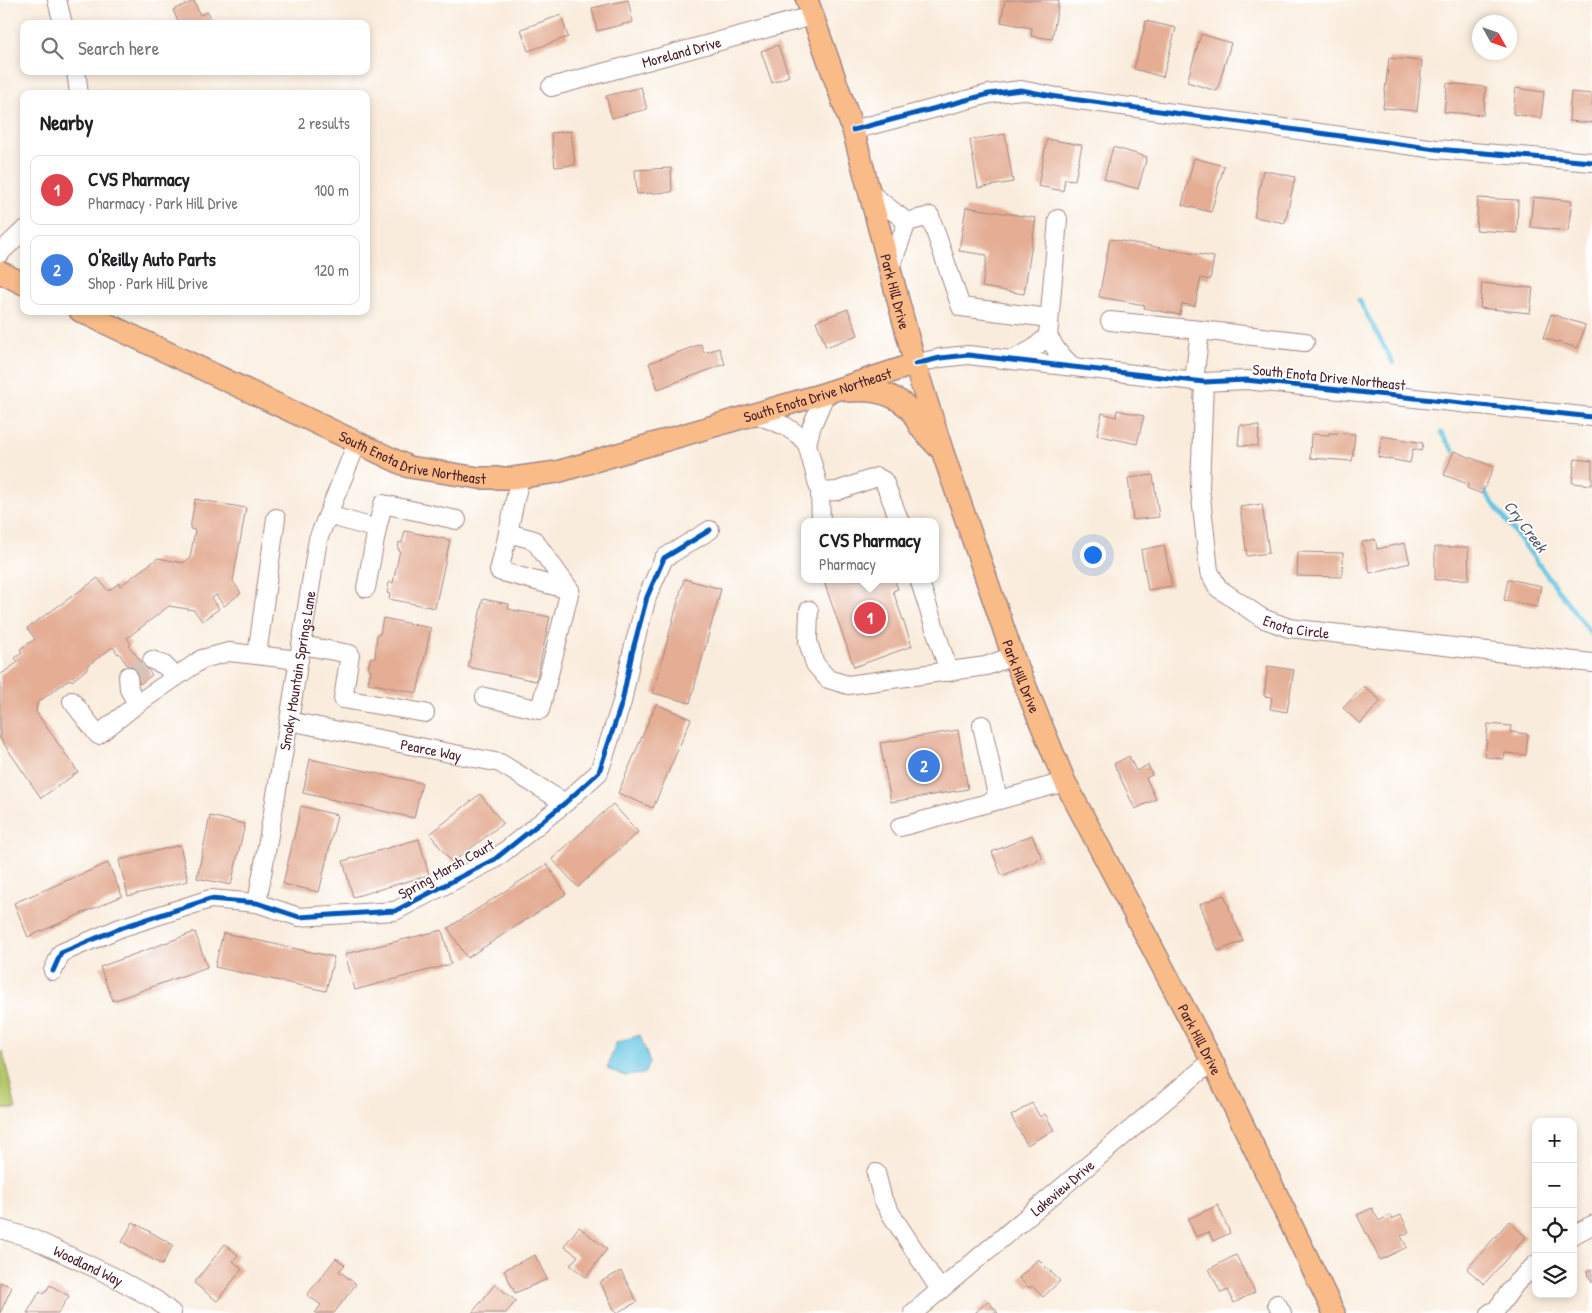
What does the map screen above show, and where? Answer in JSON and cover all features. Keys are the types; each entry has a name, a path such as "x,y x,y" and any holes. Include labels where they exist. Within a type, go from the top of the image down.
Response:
{"main road":[{"name":"Park Hill Drive","path":"809,8 853,130 915,364 1013,656 1065,782 1212,1061 1334,1313"},
{"path":"0,272 20,282"},
{"name":"South Enota Drive Northeast","path":"88,315 409,466 479,478 520,477 557,472 826,393 915,364"},
{"path":"826,393 866,390 900,400 912,412 920,428 944,453"}],"street":[{"path":"57,0 62,20"},
{"name":"Moreland Drive","path":"551,87 809,8"},
{"path":"77,75 78,90"},
{"path":"853,130 989,94 1021,90 1057,97 1436,149 1592,162"},
{"path":"870,193 907,222"},
{"path":"907,222 930,216 960,307 1048,327"},
{"path":"1058,219 1048,327 1057,351 1072,366"},
{"path":"890,269 907,222"},
{"path":"0,253 20,234"},
{"path":"1110,321 1305,342"},
{"path":"1012,360 1033,349 1048,327"},
{"name":"Enota Circle","path":"1200,330 1200,488 1209,571 1218,588 1262,618 1289,628 1592,663"},
{"name":"South Enota Drive Northeast","path":"915,364 940,358 968,355 1199,382 1246,380 1592,417"},
{"path":"807,444 812,425 826,393"},
{"path":"755,414 785,426 800,436 807,444 820,492 821,518"},
{"name":"Smoky Mountain Springs Lane","path":"257,903 318,539 357,443"},
{"path":"520,477 499,571 570,590"},
{"path":"820,492 837,491 877,477 884,481 893,518"},
{"path":"366,588 383,504 457,520"},
{"path":"328,515 377,529"},
{"path":"257,655 276,518"},
{"name":"Spring Marsh Court","path":"53,971 61,953 120,928 210,899 257,903 299,918 394,911 495,859 565,803 600,772 622,702 632,653 647,597 664,558 710,530"},
{"path":"485,697 540,710 570,590 534,540 508,533"},
{"path":"920,583 949,672"},
{"path":"809,610 808,642 815,664 828,679 848,686 986,666 1013,656"},
{"path":"72,700 98,735 137,704 202,659 229,652 257,655 300,652 350,654 343,699 425,713"},
{"path":"152,660 164,665 176,677"},
{"path":"128,676 129,689 137,704"},
{"name":"Pearce Way","path":"289,721 500,763 565,803"},
{"path":"982,725 998,800"},
{"path":"900,827 1065,782"},
{"name":"Lakeview Drive","path":"912,1313 1212,1061"},
{"path":"876,1173 883,1200 890,1214 940,1290"},
{"path":"1577,1233 1592,1225"},
{"name":"Woodland Way","path":"0,1229 31,1238 112,1276 156,1300 172,1313"},
{"path":"1490,1313 1496,1310 1516,1283 1532,1268"}],"green space":[{"path":"0,1052 3,1052 16,1109 0,1109"}],"water":[{"path":"640,1035 650,1063 644,1074 625,1076 607,1069 616,1043"}],"building":[{"path":"628,0 633,22 597,31 592,8"},
{"path":"1005,0 1059,0 1052,39 1031,36 1032,28 1001,22"},
{"path":"194,1 200,15 208,12 211,20 177,20 173,10"},
{"path":"561,15 568,37 528,51 521,29"},
{"path":"1146,21 1176,28 1163,77 1134,69"},
{"path":"1201,34 1231,43 1217,91 1187,82"},
{"path":"778,45 789,76 772,83 761,51"},
{"path":"1389,58 1422,61 1417,111 1383,108"},
{"path":"1447,83 1486,87 1483,115 1444,112"},
{"path":"641,87 647,109 612,118 606,96"},
{"path":"1516,88 1544,92 1541,118 1513,114"},
{"path":"1571,92 1592,94 1592,123 1569,121"},
{"path":"571,131 575,165 555,167 551,133"},
{"path":"1005,134 1013,182 978,188 970,140"},
{"path":"1047,139 1082,145 1075,180 1065,179 1063,191 1038,186"},
{"path":"1113,147 1147,157 1138,189 1104,179"},
{"path":"1194,158 1224,166 1211,212 1182,205"},
{"path":"671,168 672,192 637,194 635,170"},
{"path":"1263,170 1295,177 1285,223 1254,217"},
{"path":"1533,197 1572,201 1568,231 1530,227"},
{"path":"1478,198 1518,200 1517,233 1476,230"},
{"path":"966,207 1036,218 1024,294 982,287 987,255 959,251"},
{"path":"1110,239 1214,257 1210,280 1201,278 1195,306 1182,304 1180,315 1144,308 1145,305 1099,297"},
{"path":"1482,283 1533,288 1530,313 1480,308"},
{"path":"848,309 858,335 826,347 816,321"},
{"path":"1551,314 1585,325 1578,348 1543,338"},
{"path":"701,344 704,353 719,348 725,364 658,389 649,363"},
{"path":"1117,410 1144,416 1137,444 1097,435 1102,413 1116,417"},
{"path":"1240,425 1259,426 1258,446 1238,445"},
{"path":"1329,433 1355,434 1352,461 1310,458 1311,434 1329,435"},
{"path":"1382,436 1423,443 1421,451 1413,449 1410,463 1378,457"},
{"path":"1454,451 1494,467 1482,494 1467,488 1468,484 1444,475"},
{"path":"1575,459 1592,461 1592,485 1572,483"},
{"path":"1153,475 1159,517 1133,520 1128,478"},
{"path":"195,499 246,508 233,581 241,593 224,606 216,595 212,598 219,609 202,621 194,610 169,606 127,638 131,644 129,646 152,675 140,684 113,647 87,666 88,668 72,681 70,679 37,703 36,712 78,772 41,798 0,738 0,675 18,662 15,658 22,653 20,649 35,639 27,628 98,578 108,591 119,583 120,586 158,558 183,563 190,558 195,530 190,529"},
{"path":"1262,504 1269,553 1247,556 1240,507"},
{"path":"405,531 450,540 435,608 389,599 390,594 387,593 389,582 393,583 400,550 398,550 399,542 402,543"},
{"path":"1375,539 1377,549 1405,543 1410,563 1370,573 1362,542"},
{"path":"1164,545 1172,586 1148,590 1141,550"},
{"path":"1435,547 1468,547 1469,579 1435,580"},
{"path":"1298,552 1343,553 1342,577 1297,576"},
{"path":"684,579 721,589 690,703 653,693"},
{"path":"1508,579 1541,586 1537,607 1504,600"},
{"path":"824,583 896,583 898,589 893,591 912,646 854,667"},
{"path":"483,599 509,604 508,609 550,617 536,681 468,667"},
{"path":"383,618 431,628 417,693 368,683 371,670 368,669 371,657 375,658 377,634 380,634"},
{"path":"1268,666 1294,670 1287,712 1270,709 1272,697 1264,696"},
{"path":"1364,686 1381,701 1360,724 1343,708"},
{"path":"656,704 691,719 653,808 618,793"},
{"path":"1488,724 1511,726 1510,732 1528,734 1526,755 1505,753 1504,759 1485,757"},
{"path":"958,730 968,789 891,802 880,743"},
{"path":"1129,756 1136,771 1148,765 1152,775 1146,778 1156,799 1135,809 1114,764"},
{"path":"310,759 422,783 414,818 303,793"},
{"path":"480,794 503,823 452,863 430,834"},
{"path":"613,804 638,832 578,887 552,859"},
{"path":"301,806 337,815 319,892 283,884"},
{"path":"210,816 245,824 231,885 197,878"},
{"path":"1032,835 1042,858 1002,876 992,852"},
{"path":"419,839 429,875 353,897 343,861"},
{"path":"180,845 188,881 128,896 119,860"},
{"path":"108,863 122,896 28,937 14,903"},
{"path":"547,864 566,894 467,958 448,928"},
{"path":"1224,895 1243,941 1218,951 1200,904"},
{"path":"442,930 451,964 355,990 345,954"},
{"path":"195,932 207,967 113,1001 100,967"},
{"path":"223,933 334,957 326,991 215,967"},
{"path":"1032,1103 1040,1117 1045,1114 1054,1130 1027,1145 1011,1116"},
{"path":"1218,1205 1230,1233 1213,1241 1209,1232 1196,1237 1188,1219"},
{"path":"1372,1208 1379,1221 1390,1215 1392,1219 1401,1215 1409,1232 1401,1236 1407,1247 1380,1260 1357,1215"},
{"path":"1509,1221 1526,1237 1484,1284 1467,1269"},
{"path":"133,1222 173,1245 162,1265 122,1242"},
{"path":"579,1227 607,1249 586,1277 570,1265 578,1256 564,1246"},
{"path":"225,1244 238,1255 233,1261 242,1269 217,1301 194,1283"},
{"path":"535,1255 547,1279 515,1293 504,1270"},
{"path":"1236,1255 1255,1292 1234,1303 1228,1290 1221,1293 1209,1269"},
{"path":"336,1258 345,1265 339,1271 356,1284 334,1313 315,1313 321,1305 307,1295"},
{"path":"1038,1259 1060,1281 1043,1297 1032,1286 1029,1288 1019,1278"},
{"path":"1592,1269 1592,1283 1587,1271"},
{"path":"621,1271 637,1302 616,1313 600,1282"},
{"path":"0,1282 12,1287 0,1313"},
{"path":"495,1284 516,1301 506,1313 472,1313"},
{"path":"50,1285 69,1296 58,1313 27,1313 40,1291 44,1294"},
{"path":"988,1301 998,1313 975,1313"}],"waterway":[{"name":"Cry Creek","path":"1359,300 1393,363"},
{"name":"Cry Creek","path":"1441,433 1456,454"},
{"name":"Cry Creek","path":"1480,486 1592,635"}],"tunnel":[{"path":"128,676 152,660"}],"cycle path":[{"path":"853,130 989,94 1021,90 1057,97 1436,149 1592,162"},
{"path":"915,364 940,358 968,355 1204,382 1246,380 1592,417"},
{"path":"53,971 61,953 120,928 210,899 257,903 299,917 395,911 495,859 565,803 599,772 622,702 632,653 647,597 664,558 710,530"}],"place":[{"name":"CVS Pharmacy","path":"870,618"},
{"name":"O'Reilly Auto Parts","path":"924,766"}]}
